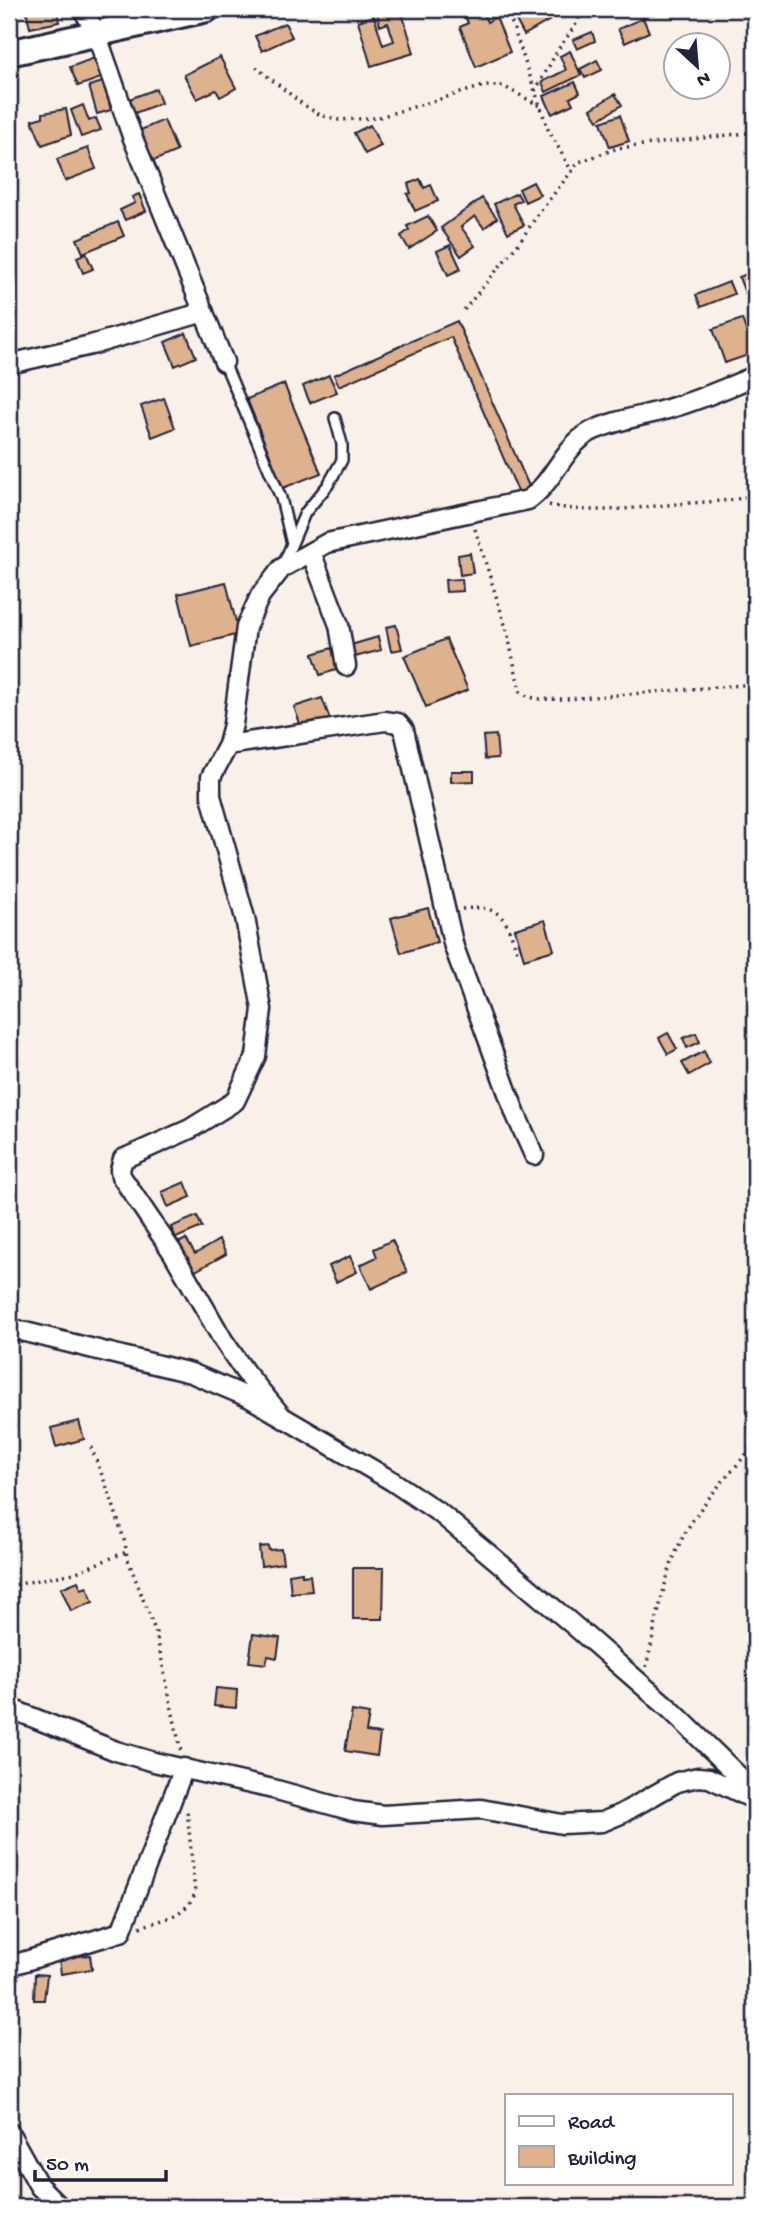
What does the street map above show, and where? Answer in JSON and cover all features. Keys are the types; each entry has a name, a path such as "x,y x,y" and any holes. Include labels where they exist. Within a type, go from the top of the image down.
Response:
{"street":[{"path":"82,9 96,33 132,136 225,362"},
{"path":"9,53 96,33 143,16 207,9"},
{"path":"9,364 91,345 204,312"},
{"path":"284,1419 245,1372 223,1340 173,1253 121,1176 120,1170 122,1159 190,1129 235,1101 256,1056 262,1009 245,918 211,796 211,777 228,745 246,627 260,596 282,568 327,543 528,500 544,486 569,452 590,433 612,424 684,404 755,376"},
{"path":"311,552 340,625 346,666"},
{"path":"228,745 385,721 398,723 407,734 464,981 534,1155"},
{"path":"9,1328 191,1373 250,1398 392,1481 441,1514 641,1684 755,1793"},
{"path":"9,1708 116,1751 182,1772 273,1788 340,1808 383,1815 481,1809 562,1824 602,1822 677,1782 698,1777 709,1778 755,1800"},
{"path":"9,1966 121,1932 182,1772"},
{"path":"9,2132 40,2186 60,2207"}],"lane":[{"path":"225,362 281,498 291,540"},
{"path":"282,568 291,540 305,513 328,485 342,460 342,444 335,418"}],"path":[{"path":"507,9 548,129 572,172"},
{"path":"535,90 583,9"},
{"path":"256,66 301,103 320,115 339,120 376,118 484,86 503,86 540,106"},
{"path":"464,310 519,243 579,162 618,148 755,132"},
{"path":"528,500 554,506 614,511 726,502 755,494"},
{"path":"471,513 507,631 523,695 567,699 755,684"},
{"path":"446,911 485,908 499,913 506,922 518,954"},
{"path":"641,1684 674,1558 689,1527 710,1497 755,1444"},
{"path":"91,1447 156,1633 190,1825 195,1893 192,1902 184,1910 169,1918 121,1932"},
{"path":"9,1586 74,1573 126,1552"}],"building":[{"path":"26,9 57,9 59,22 30,28"},
{"path":"401,9 414,53 371,66 358,21 374,16 383,45 394,41 388,23 380,26 377,14"},
{"path":"521,9 544,9 550,20 524,35 512,13"},
{"path":"482,10 487,22 496,17 510,52 476,67 460,27 468,23 465,16"},
{"path":"643,18 649,32 625,43 618,29"},
{"path":"285,23 292,37 262,51 255,36"},
{"path":"592,32 595,41 577,49 573,40"},
{"path":"570,51 581,75 546,92 542,82 566,70 560,56"},
{"path":"97,57 104,77 78,86 70,67"},
{"path":"220,57 236,88 220,97 216,90 197,99 184,75"},
{"path":"597,60 602,70 585,78 580,69"},
{"path":"103,82 111,110 97,114 89,86"},
{"path":"575,82 580,93 570,98 573,104 552,114 544,96"},
{"path":"156,89 161,103 135,113 129,99"},
{"path":"615,94 622,105 598,120 591,109"},
{"path":"83,105 89,121 96,118 101,130 81,137 71,110"},
{"path":"66,109 71,135 42,145 32,120 43,117 43,113"},
{"path":"620,115 629,141 610,147 601,122"},
{"path":"164,120 177,151 149,163 136,132"},
{"path":"370,125 381,146 365,154 354,133"},
{"path":"88,148 96,169 65,181 57,159"},
{"path":"420,179 424,188 431,185 438,201 415,211 407,194 411,193 408,184"},
{"path":"533,182 540,195 525,202 519,189"},
{"path":"517,193 521,200 513,204 524,225 508,233 494,204"},
{"path":"139,194 146,211 125,220 120,210 135,203 132,197"},
{"path":"482,198 497,218 484,228 475,216 461,227 475,246 461,256 441,228"},
{"path":"428,216 437,231 409,249 401,236 409,230 407,226"},
{"path":"118,222 124,236 83,253 77,239"},
{"path":"450,245 461,269 448,275 437,251"},
{"path":"86,253 93,269 83,273 77,257"},
{"path":"755,271 755,290 745,293 739,277"},
{"path":"729,282 734,294 701,307 696,295"},
{"path":"742,319 754,353 725,363 713,329"},
{"path":"457,321 531,491 520,496 451,337 339,386 334,375"},
{"path":"186,333 196,357 175,366 165,342"},
{"path":"329,375 337,392 310,403 303,386"},
{"path":"284,384 321,473 283,488 247,399"},
{"path":"164,398 175,428 152,437 141,406"},
{"path":"470,553 473,573 460,575 458,555"},
{"path":"462,579 463,591 446,592 445,580"},
{"path":"226,582 239,634 191,646 178,594"},
{"path":"396,625 402,649 391,651 386,627"},
{"path":"378,637 381,650 355,657 351,645"},
{"path":"446,639 468,690 426,707 404,656"},
{"path":"332,648 339,669 320,675 313,654"},
{"path":"322,698 331,722 303,732 294,707"},
{"path":"496,735 498,758 485,759 483,736"},
{"path":"451,771 474,771 474,781 451,782"},
{"path":"428,908 437,942 401,953 391,918"},
{"path":"545,920 554,950 524,959 515,929"},
{"path":"668,1033 677,1049 668,1054 659,1038"},
{"path":"696,1033 700,1042 687,1048 683,1038"},
{"path":"704,1051 710,1063 689,1075 682,1063"},
{"path":"185,1182 191,1197 168,1207 162,1192"},
{"path":"197,1216 202,1227 176,1238 171,1227"},
{"path":"186,1239 195,1254 219,1240 226,1254 190,1274 174,1245"},
{"path":"392,1240 407,1272 371,1289 360,1265 377,1257 374,1249"},
{"path":"350,1256 357,1272 336,1282 329,1266"},
{"path":"79,1421 84,1439 56,1447 51,1428"},
{"path":"268,1546 269,1550 281,1549 283,1563 261,1566 259,1547"},
{"path":"353,1568 384,1568 383,1619 353,1619"},
{"path":"302,1572 302,1576 310,1575 312,1591 291,1593 289,1574"},
{"path":"78,1581 81,1589 87,1587 93,1602 71,1611 61,1588"},
{"path":"253,1634 280,1638 277,1658 268,1656 266,1664 249,1662"},
{"path":"216,1688 237,1690 236,1708 214,1706"},
{"path":"352,1711 369,1714 366,1732 380,1734 377,1756 345,1751"},
{"path":"90,1955 92,1969 61,1974 59,1958"},
{"path":"35,1974 47,1975 44,2000 34,2000"}]}
